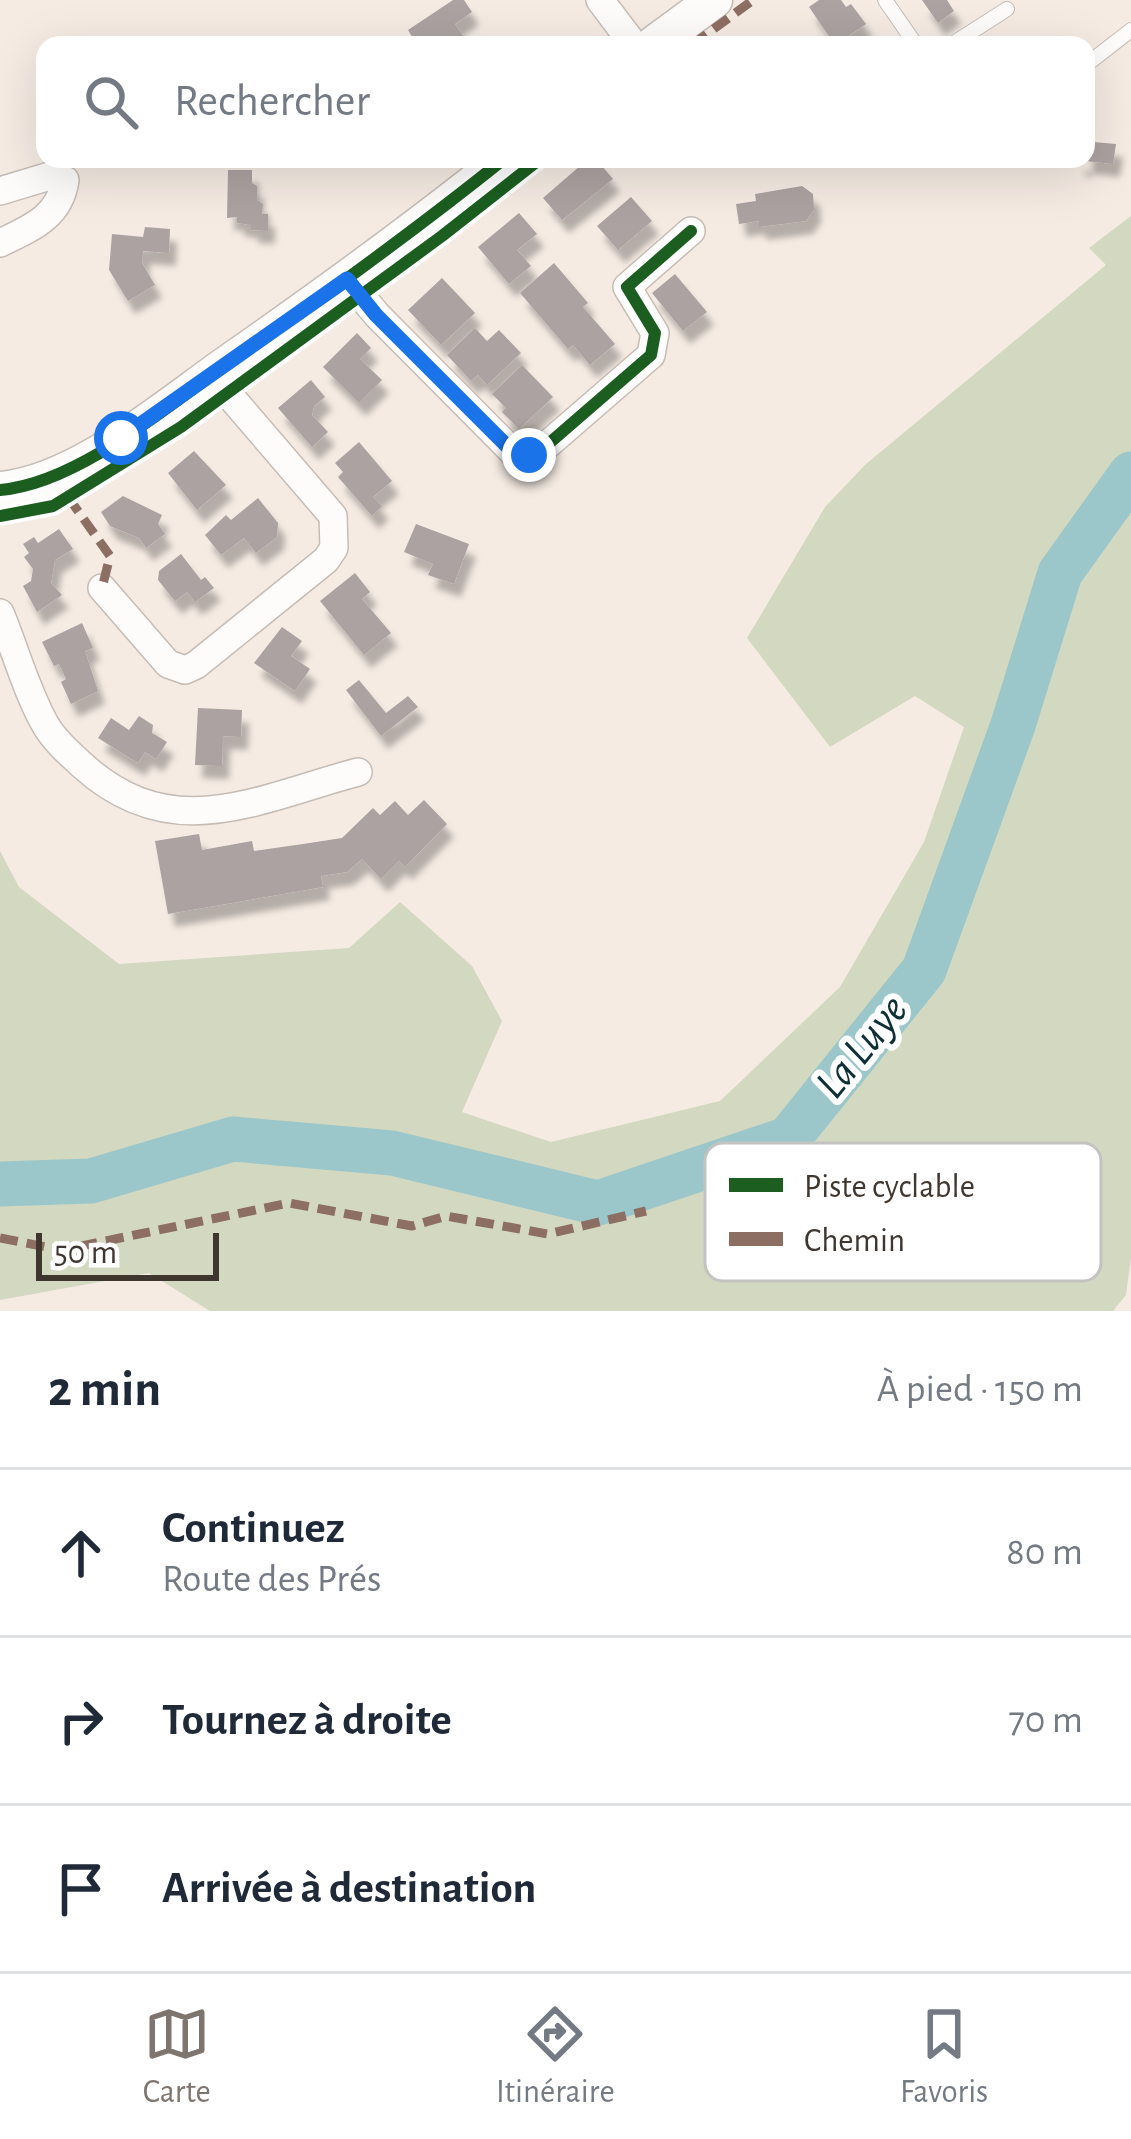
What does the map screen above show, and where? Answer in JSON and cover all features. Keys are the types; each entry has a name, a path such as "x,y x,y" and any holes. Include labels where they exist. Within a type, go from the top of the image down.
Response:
{"street":[{"path":"600,0 627,36"},
{"path":"664,36 714,0"},
{"path":"0,490 15,489 68,468 212,375 492,168"},
{"path":"0,191 52,175 65,180 58,207 0,242"},
{"path":"347,279 376,315 514,453 529,455 539,452 650,355 655,333 627,287 691,232"},
{"path":"102,588 168,664 185,670 326,560 334,548 333,516 212,375"},
{"path":"0,613 46,726 92,774 144,805 176,813 211,812 358,772"}],"lane":[{"path":"885,0 910,36"},
{"path":"965,36 1007,9"},
{"path":"1095,58 1131,30"}],"green space":[{"path":"1131,216 1131,1258 1126,1295 1113,1311 210,1311 149,1273 0,1300 0,851 19,887 119,964 349,948 400,902 472,966 502,1021 462,1112 551,1142 720,1101 840,987 924,842 964,727 915,696 830,747 747,638 825,507 866,464 1106,265 1089,248"}],"building":[{"path":"453,0 464,0 472,12 455,24 463,36 412,36 408,30"},
{"path":"819,0 841,0 846,7 851,4 866,24 848,36 829,36 809,7"},
{"path":"922,0 947,0 954,11 938,23"},
{"path":"1095,142 1116,144 1113,164 1095,162"},
{"path":"578,168 604,168 613,179 562,220 543,198"},
{"path":"228,170 252,170 262,214 268,214 268,231 251,230 251,225 237,223 237,217 227,218"},
{"path":"802,186 813,194 814,210 806,221 759,227 759,221 739,224 736,204 756,201 755,194"},
{"path":"631,197 652,221 618,250 597,226"},
{"path":"519,213 537,234 517,250 531,266 509,284 478,247"},
{"path":"145,227 170,229 169,253 143,251 142,263 155,285 128,301 109,270 112,234 143,237"},
{"path":"554,263 615,344 590,365 573,345 568,349 520,293"},
{"path":"675,274 707,312 683,331 652,293"},
{"path":"442,278 475,313 441,345 408,310"},
{"path":"475,328 487,341 499,330 521,353 487,385 478,375 471,381 447,355"},
{"path":"357,333 371,348 360,359 382,380 359,403 323,367"},
{"path":"522,365 553,397 519,429 492,394"},
{"path":"311,380 325,397 314,406 312,415 328,432 312,447 278,408"},
{"path":"359,442 392,481 373,497 382,506 372,516 338,477 343,472 335,463"},
{"path":"194,451 226,485 197,510 168,473"},
{"path":"123,496 162,515 158,524 165,534 146,548 139,538 110,526 101,512"},
{"path":"258,498 278,523 277,537 256,553 244,538 221,555 205,535 226,515 231,520"},
{"path":"416,524 469,544 454,584 428,575 433,564 404,552"},
{"path":"59,529 73,549 55,560 51,583 62,595 37,612 23,586 31,581 33,569 24,557 29,553 23,544 34,537 38,543"},
{"path":"181,554 201,580 205,577 214,588 195,602 187,592 175,601 158,580 159,571"},
{"path":"355,573 370,592 362,599 391,633 364,655 320,601"},
{"path":"82,623 93,648 85,651 98,691 71,704 59,664 54,666 42,642"},
{"path":"282,627 302,641 291,656 310,669 295,691 254,663"},
{"path":"359,680 386,713 408,696 418,707 381,736 346,690"},
{"path":"198,708 242,710 241,737 223,736 222,766 195,765"},
{"path":"139,716 153,725 152,733 167,742 156,759 145,752 138,763 98,738 111,718 129,730"},
{"path":"424,800 447,824 405,867 399,861 381,879 362,859 347,872 321,876 323,887 168,914 155,841 199,834 202,850 252,841 254,851 303,844 342,838 373,808 380,815 395,801 408,815"}],"waterway":[{"name":"La Luye","path":"776,1143 788,1139 924,970 1013,725 1060,573 1131,474"},
{"name":"La Luye","path":"0,1184 91,1181 233,1139 392,1153 598,1203 705,1167"}],"marked path":[{"path":"704,36 753,0"},
{"path":"68,497 110,556 102,588"},
{"path":"0,1238 62,1250 289,1203 412,1226 446,1216 548,1234 646,1211"}],"cycle path":[{"path":"0,490 58,474 117,442 492,168"},
{"path":"0,516 53,506 181,427 529,168"},
{"path":"351,284 514,453 539,452 651,355 655,333 627,287 691,231"}],"route":[{"path":"121,438 347,279 376,315 514,453 529,455"}]}
